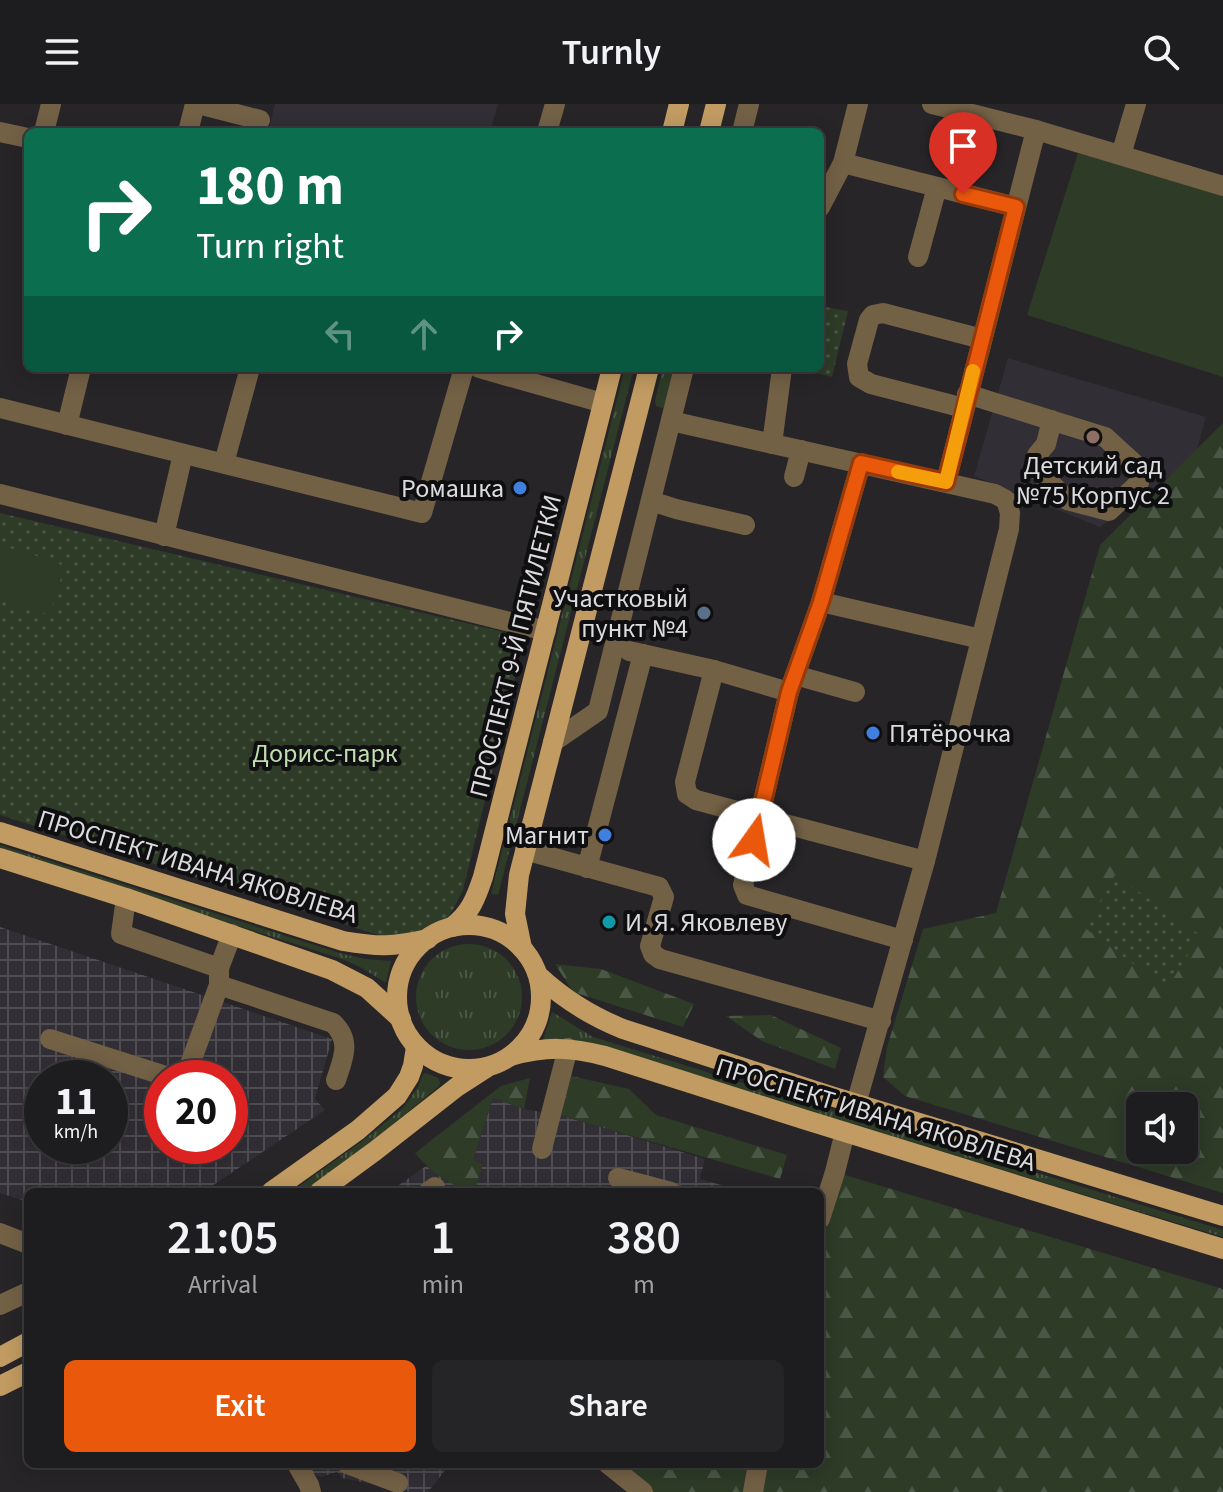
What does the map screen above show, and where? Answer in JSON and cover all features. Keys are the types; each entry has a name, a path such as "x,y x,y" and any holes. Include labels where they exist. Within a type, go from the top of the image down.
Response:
{"main road":[{"path":"673,128 679,104"},
{"path":"710,128 716,104"},
{"name":"ПРОСПЕКТ 9-Й ПЯТИЛЕТКИ","path":"452,927 473,905 483,877 611,372"},
{"path":"522,948 517,930 516,905 525,850 648,372"},
{"name":"ПРОСПЕКТ ИВАНА ЯКОВЛЕВА","path":"0,832 343,941 374,947 399,946 428,939"},
{"name":"ПРОСПЕКТ ИВАНА ЯКОВЛЕВА","path":"0,858 332,970 367,988 401,1019"},
{"path":"324,1188 458,1086 511,1056 532,1030 541,1003 540,977 533,962 522,948 498,931 482,926 452,927 428,939 415,950 405,966 400,984 401,1019 406,1033 425,1056 451,1067 470,1070 490,1066"},
{"name":"ПРОСПЕКТ ИВАНА ЯКОВЛЕВА","path":"540,977 575,1006 623,1029 1223,1216"},
{"path":"277,1188 358,1130 397,1096 413,1066 416,1047"},
{"name":"ПРОСПЕКТ ИВАНА ЯКОВЛЕВА","path":"511,1056 550,1048 568,1048 605,1056 1223,1249"},
{"path":"0,1357 24,1344"},
{"path":"0,1386 24,1374"}],"street":[{"path":"45,128 51,104"},
{"path":"189,128 197,104 261,119"},
{"path":"548,128 555,104"},
{"path":"743,128 749,104"},
{"path":"824,199 843,163 858,104"},
{"path":"932,104 1036,130 1223,186"},
{"path":"1121,155 1136,104"},
{"path":"946,482 1036,130"},
{"path":"0,132 24,137"},
{"path":"843,163 1016,207"},
{"path":"918,257 937,187"},
{"path":"982,339 883,313 873,315 857,364 859,377 871,384 1052,420 1105,437 1140,469 1139,483 1109,511 1067,500 1035,467 1037,455 1046,444 1052,420"},
{"path":"67,425 80,372"},
{"path":"224,463 249,372"},
{"path":"0,408 422,513 475,372"},
{"path":"491,372 603,403"},
{"path":"553,742 598,711 683,372"},
{"path":"772,444 781,372"},
{"path":"671,421 995,494 1006,500 1010,513 1009,529 925,861 856,1104"},
{"path":"794,477 801,450"},
{"path":"164,536 183,454"},
{"path":"861,463 821,602 792,684 743,885 747,895 903,940"},
{"path":"0,494 546,631"},
{"path":"651,501 745,525"},
{"path":"821,602 981,639"},
{"path":"614,647 714,670 855,692"},
{"path":"587,868 643,654"},
{"path":"714,670 685,782 687,794 696,800 925,861"},
{"path":"525,850 659,887 664,897 650,946 653,954 660,959 881,1021"},
{"path":"126,898 121,934 333,1023 340,1030 345,1043 336,1080"},
{"path":"191,1060 232,934"},
{"path":"50,1039 144,1069"},
{"path":"542,1149 568,1048"},
{"path":"824,1206 845,1132"},
{"path":"618,1178 651,1188"},
{"path":"0,1233 24,1242"},
{"path":"0,1285 24,1292"},
{"path":"0,1305 24,1294"},
{"path":"299,1468 311,1492"},
{"path":"358,1468 398,1483"},
{"path":"613,1468 643,1492"},
{"path":"753,1492 757,1468"}],"shaded area":[{"path":"275,104 498,104 491,128 269,128"},
{"name":"Детский сад №75 Корпус 2","path":"1008,358 1206,417 1195,457 1100,527 974,476"},
{"path":"0,927 332,1039 315,1099 325,1110 248,1162 248,1060 144,1060 144,1164 245,1164 209,1188 24,1188 24,1201 0,1193"},
{"path":"493,1098 705,1159 700,1179 732,1188 475,1188 483,1164 473,1160"},
{"path":"426,1166 462,1188 395,1188"},
{"path":"288,1468 447,1468 428,1492 411,1492 342,1478 337,1472 321,1477 313,1474 295,1482"}],"green space":[{"path":"1078,153 1223,195 1223,377 1027,315"},
{"path":"824,307 848,311 832,377 813,372 824,372"},
{"path":"624,372 633,372 498,895 491,894"},
{"path":"662,372 674,372 663,408 656,406"},
{"path":"1223,423 1223,1193 1128,1164 1198,1164 1198,1092 1126,1092 1126,1163 905,1096 883,1077 887,1047 923,929 996,913 1100,545"},
{"name":"Дорисс-парк","path":"0,513 525,637 463,890 446,923 415,940 375,934 0,815"},
{"path":"0,545 62,566 52,608 48,613 0,600"},
{"path":"0,845 343,954 391,961 386,983 342,959 0,850"},
{"path":"1115,875 1200,935 1167,989 1085,928"},
{"path":"469,944 489,948 506,960 518,977 522,997 518,1017 506,1034 489,1046 469,1050 449,1046 432,1034 420,1017 416,997 420,977 432,960 449,948"},
{"path":"555,964 601,969 694,1004 683,1027 573,992"},
{"path":"552,1012 593,1037 1223,1230 1223,1237 592,1045 542,1043"},
{"path":"771,1015 841,1048 835,1069 762,1041 726,1016"},
{"path":"423,1074 438,1078 438,1087 322,1178 308,1188 297,1188 403,1108"},
{"path":"571,1076 629,1089 656,1115 787,1155 780,1179 559,1115"},
{"path":"530,1078 524,1109 493,1098 473,1160 483,1164 475,1188 457,1186 427,1166 415,1153 501,1086"},
{"path":"835,1172 1223,1289 1223,1492 644,1492 613,1468 824,1468 824,1206"}],"slow traffic":[{"path":"898,472 946,482 973,371"}],"place":[{"name":"Детский сад №75 Корпус 2","path":"1093,437"},
{"name":"Ромашка","path":"520,488"},
{"name":"Участковый пункт №4","path":"704,613"},
{"name":"Пятёрочка","path":"873,733"},
{"name":"Магнит","path":"605,835"},
{"name":"И. Я. Яковлеву","path":"609,922"}],"route":[{"path":"754,840 789,692 821,602 861,463 946,482 1016,207 963,194"}]}
